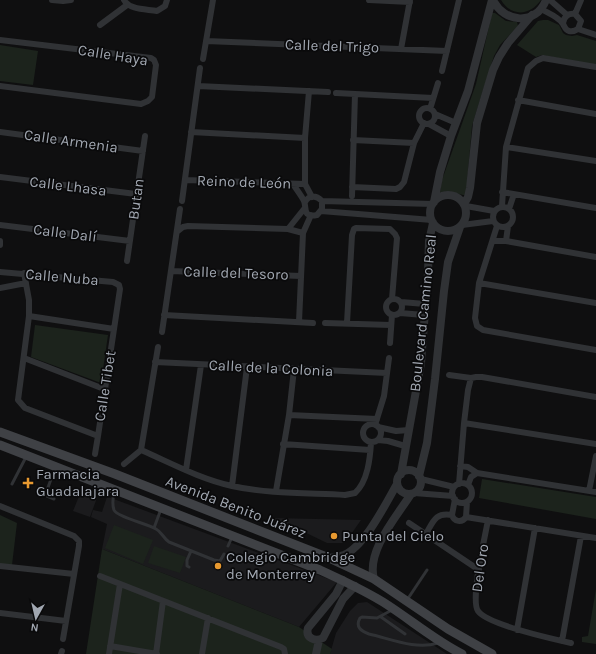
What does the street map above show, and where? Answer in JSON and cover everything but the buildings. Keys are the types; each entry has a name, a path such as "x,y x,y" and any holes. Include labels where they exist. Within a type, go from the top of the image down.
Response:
{"main road":[{"name":"Avenida Benito Juárez","path":"1,433 115,474 329,558 374,579 448,629 492,654"},
{"name":"Avenida Benito Juárez","path":"0,445 343,580 383,602 440,642 462,654"},
{"path":"383,602 392,591"}],"street":[{"path":"52,0 71,0"},
{"path":"203,59 212,0"},
{"path":"369,0 410,1 401,49"},
{"path":"442,71 459,0"},
{"path":"492,0 496,7 509,17 525,18 532,16"},
{"path":"492,0 468,91 451,136 430,212 432,222 443,230 455,230 461,226 466,217 465,205 470,188 477,123 493,70 499,56 508,43 532,16 541,9 546,0"},
{"path":"550,0 567,15"},
{"path":"541,9 556,17 563,23 565,28 573,31 578,28 580,21 576,14 581,0"},
{"path":"100,25 126,2 130,6 157,11 165,6 166,1"},
{"path":"563,23 563,20 567,15 576,14"},
{"path":"578,28 596,35"},
{"name":"Calle Haya","path":"0,40 151,58 154,60 156,65 152,97 148,102 141,104 0,86"},
{"name":"Calle del Trigo","path":"206,41 447,51"},
{"path":"502,206 506,147 528,68 539,59 548,58 596,68"},
{"name":"Reino de León","path":"182,201 200,68"},
{"path":"430,109 438,83"},
{"path":"198,86 328,92"},
{"name":"Reino de León","path":"185,180 305,184 305,138 309,91"},
{"path":"336,93 433,98"},
{"path":"352,196 355,94"},
{"path":"518,100 596,114"},
{"path":"430,109 425,109 420,112 420,120 451,136"},
{"path":"430,109 435,114 456,123"},
{"path":"352,187 396,189 400,187 404,182 414,143 427,124 434,121 435,114"},
{"name":"Calle Armenia","path":"0,132 143,151"},
{"path":"191,132 305,138"},
{"name":"Butan","path":"127,261 145,136"},
{"path":"353,140 414,143"},
{"path":"506,147 596,161"},
{"name":"Calle Lhasa","path":"0,177 136,194"},
{"path":"293,184 306,212 311,215 317,215 323,206 322,202"},
{"path":"305,184 312,197"},
{"path":"502,192 596,208"},
{"path":"509,209 514,194"},
{"path":"288,229 306,200 312,197 318,198 322,202 433,203 442,196 448,195 455,196 465,205 494,211"},
{"path":"502,206 509,209 513,215 512,221 508,226 506,241"},
{"path":"502,206 494,211 492,218 495,223 493,241 478,283 475,323 479,328 596,350"},
{"path":"162,332 170,271 178,231 180,209"},
{"path":"321,211 432,222"},
{"path":"299,322 303,233 311,215"},
{"name":"Boulevard Camino Real","path":"401,474 421,363 428,241 432,222"},
{"path":"461,226 495,223 504,227 508,226"},
{"name":"Calle Dalí","path":"0,225 130,240"},
{"path":"178,231 183,227 188,226 288,229 303,233"},
{"name":"Boulevard Camino Real","path":"420,478 427,443 436,379 448,262 461,226"},
{"path":"347,324 352,235 354,229 356,228 390,229 396,234 397,238 392,299 388,302 386,307 388,312 392,315"},
{"path":"493,241 506,241 596,257"},
{"name":"Calle del Tesoro","path":"170,271 301,276"},
{"name":"Calle Nuba","path":"0,272 113,282 119,286 120,289"},
{"name":"Calle Tibet","path":"24,274 29,300 29,316 18,400 25,408 98,436 120,289"},
{"name":"Calle Nuba","path":"0,288 26,283"},
{"path":"478,283 596,303"},
{"path":"392,299 397,299 401,302 425,304"},
{"path":"400,313 403,307 401,302"},
{"path":"392,315 400,313 424,315"},
{"path":"164,315 313,323"},
{"path":"390,343 392,315"},
{"path":"29,316 114,328"},
{"path":"325,323 391,325"},
{"path":"124,464 141,450 158,347"},
{"path":"24,358 104,389"},
{"path":"378,440 381,435 377,424 384,396 389,358"},
{"name":"Calle de la Colonia","path":"155,362 387,373"},
{"path":"186,470 201,364"},
{"path":"232,486 247,367"},
{"path":"276,491 283,444 290,415 294,369"},
{"path":"449,376 471,378 476,376 596,397"},
{"path":"452,515 460,466 468,390 471,378"},
{"path":"290,415 377,424 396,431 408,430"},
{"path":"464,423 596,444"},
{"path":"377,424 367,425 362,432 364,438 371,442 378,440 388,441 405,446"},
{"path":"95,454 98,436"},
{"path":"141,450 186,470 232,486 276,491 345,495 355,493 361,485 366,474 371,442"},
{"path":"283,444 370,450"},
{"path":"589,491 596,456"},
{"path":"460,466 468,467 477,473 596,492"},
{"path":"466,517 467,502 472,494 468,485 462,483 456,486 420,478 411,470 404,472 398,478 398,484 402,492 454,498 460,502 467,502"},
{"path":"468,485 471,477 477,473"},
{"path":"374,579 372,565 377,549 413,494 421,486 420,478"},
{"path":"329,558 344,555 355,548 376,520 398,484"},
{"path":"0,506 74,536 79,541 63,639"},
{"path":"426,534 437,517 442,514 452,515 458,521 463,520 466,517 596,538"},
{"name":"Del Oro","path":"488,520 479,570 476,605 479,612 482,614 517,630"},
{"path":"409,523 479,570"},
{"path":"534,528 517,630 571,643"},
{"path":"562,641 580,536"},
{"path":"0,566 74,574"},
{"path":"100,576 281,647 284,649 285,654"},
{"path":"343,580 336,594 308,628 308,637 312,640 319,640 323,638 343,599 355,586"},
{"path":"108,654 120,584"},
{"path":"110,646 157,654 163,601"},
{"path":"0,613 66,621"},
{"path":"202,654 208,618"},
{"path":"316,654 319,640"}],"lane":[{"path":"12,484 26,456"},
{"path":"54,499 47,496 46,492 56,466"},
{"path":"114,489 113,507 115,512 160,531 169,542 191,551 217,561 222,559 224,554"},
{"path":"154,528 162,508"},
{"path":"228,546 232,536"},
{"path":"189,567 186,563 191,551"},
{"path":"406,600 427,570"},
{"path":"393,609 381,617 360,618 358,623 359,628 363,632 369,634 407,643 427,646 440,642"},
{"path":"381,617 405,634"}],"shaded area":[{"path":"501,0 541,0 532,9 526,12 515,12 505,6"},
{"path":"492,13 495,13 506,21 517,22 518,26 500,45 494,56 479,103 472,126 466,195 452,192 440,192 442,180 476,84"},
{"path":"548,20 559,25 563,33 566,35 577,35 596,41 596,65 542,55 536,57 517,45 538,21"},
{"path":"0,45 38,51 33,85 0,81"},
{"path":"35,325 108,335 101,383 31,357"},
{"path":"482,479 596,497 596,519 479,498"},
{"path":"82,489 98,495 90,517 73,511"},
{"name":"Colegio Cambridge de Monterrey","path":"107,497 337,582 299,627 102,549 107,524 91,517 93,510 102,512"},
{"path":"0,515 17,523 12,565 0,564"},
{"path":"272,518 361,520 345,543 327,543 294,527 274,528"},
{"path":"114,525 153,540 143,564 105,548"},
{"path":"154,546 186,557 180,573 148,563"},
{"path":"102,549 299,627 332,649 330,654 86,654"},
{"path":"596,589 596,644 582,642 582,637 588,636"},
{"path":"367,602 447,654 330,654 336,633 350,611 358,603"}],"place":[{"name":"Farmacia Guadalajara","path":"28,483"},
{"name":"Punta del Cielo","path":"334,536"},
{"name":"Colegio Cambridge de Monterrey","path":"218,566"}]}
